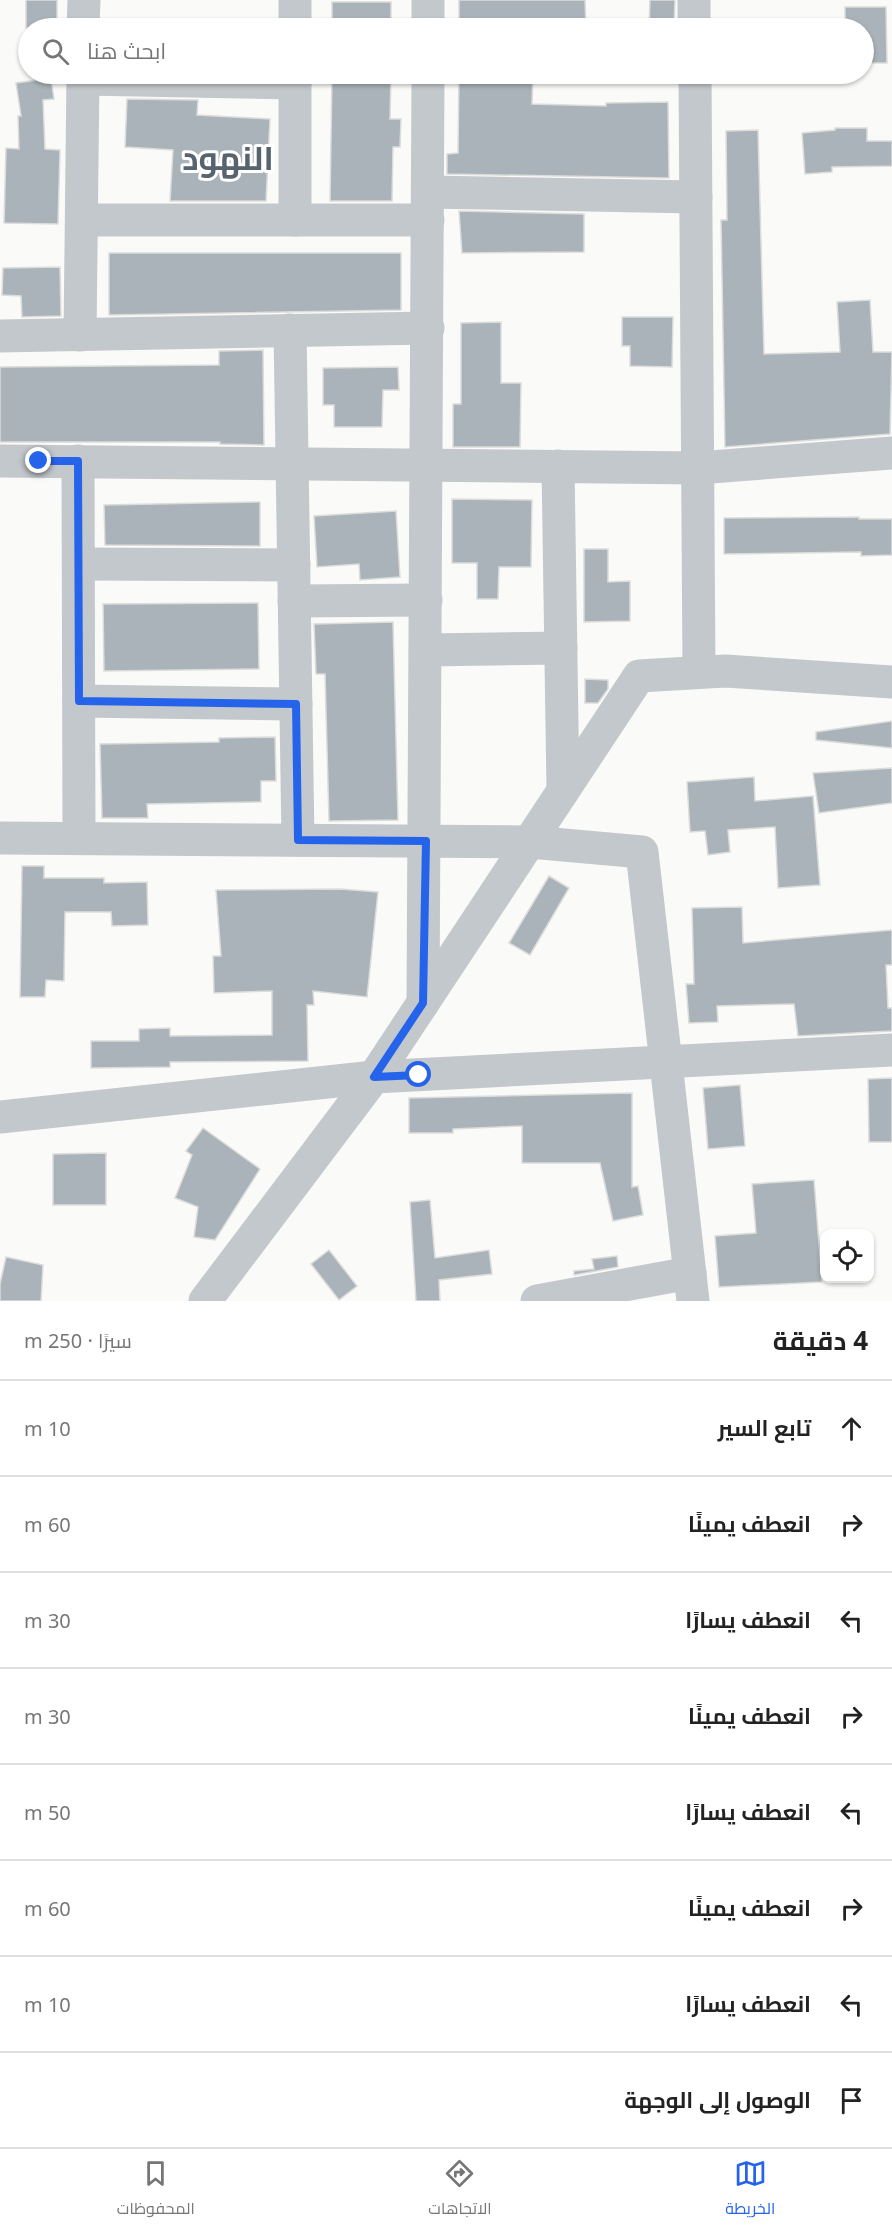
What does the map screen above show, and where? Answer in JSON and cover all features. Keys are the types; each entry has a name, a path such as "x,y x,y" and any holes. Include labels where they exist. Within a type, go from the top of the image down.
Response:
{"street":[{"path":"84,0 84,18"},
{"path":"295,0 295,18"},
{"path":"428,0 428,18"},
{"path":"694,0 694,18"},
{"path":"80,335 83,84"},
{"path":"295,84 295,220"},
{"path":"423,1003 426,841 428,84"},
{"path":"695,84 699,672"},
{"path":"82,220 295,220 428,206 696,197"},
{"path":"0,336 428,328"},
{"path":"290,330 298,840"},
{"path":"0,461 292,462 698,468 892,453"},
{"path":"78,461 80,838"},
{"path":"558,466 563,790"},
{"path":"79,564 294,565"},
{"path":"294,601 426,600"},
{"path":"426,650 561,648"},
{"path":"205,1301 374,1077 639,676 725,671 892,682"},
{"path":"79,701 296,704"},
{"path":"0,838 530,842 642,852 692,1287 537,1301"},
{"path":"0,1117 374,1077 892,1050"}],"building":[{"path":"26,0 57,0 57,18 26,18"},
{"path":"459,0 585,0 586,18 459,18"},
{"path":"650,0 675,0 674,18 649,18"},
{"path":"332,2 391,2 391,18 332,18"},
{"path":"845,7 886,7 887,63 874,63 874,18 845,18"},
{"path":"16,83 52,84 54,99 43,100 45,149 60,150 58,224 4,223 6,148 19,149 18,116 21,116"},
{"path":"332,84 391,84 390,119 401,119 400,147 393,147 392,201 330,201"},
{"path":"459,84 533,84 532,104 606,106 606,103 668,102 669,178 447,174 447,154 458,153"},
{"path":"127,99 198,100 197,115 270,119 266,201 170,201 173,150 125,147"},
{"path":"835,128 867,128 867,141 892,141 892,166 832,167 832,172 805,174 802,133 835,130"},
{"path":"758,130 764,354 840,352 837,302 870,300 873,352 892,352 890,434 725,447 721,220 727,220 726,131"},
{"path":"459,211 584,214 584,252 462,253"},
{"path":"109,253 401,253 401,310 109,315"},
{"path":"60,267 61,316 22,317 21,296 2,295 3,268"},
{"path":"622,317 673,317 672,367 630,366 630,346 622,346"},
{"path":"501,322 501,383 521,383 520,447 453,447 453,404 461,404 461,323"},
{"path":"263,350 264,445 220,444 220,442 0,442 0,367 219,365 219,351"},
{"path":"398,367 399,390 383,390 382,427 334,427 334,405 323,405 323,368"},
{"path":"452,499 532,500 531,567 499,567 498,599 477,599 477,563 452,563"},
{"path":"260,502 260,546 105,545 104,505"},
{"path":"396,511 400,577 360,580 359,564 317,567 314,516"},
{"path":"859,517 859,519 892,519 892,555 861,556 861,552 724,554 724,518"},
{"path":"584,549 608,549 608,582 630,581 630,621 584,622"},
{"path":"258,603 259,669 104,671 103,604"},
{"path":"393,622 398,820 329,821 325,674 316,674 314,624"},
{"path":"585,679 608,680 608,689 598,703 585,703"},
{"path":"892,721 892,748 816,740 816,732"},
{"path":"275,737 276,781 261,781 261,802 147,804 148,818 102,818 100,744 219,742 219,738"},
{"path":"892,768 892,803 819,813 813,773"},
{"path":"754,777 755,801 813,796 820,885 778,888 775,827 728,830 730,852 708,855 705,831 690,832 687,782"},
{"path":"22,866 44,866 44,878 104,878 104,883 147,882 148,925 112,926 111,912 65,912 64,981 46,980 45,997 20,997"},
{"path":"549,876 569,888 530,955 509,943"},
{"path":"340,889 378,892 367,997 313,991 314,1005 307,1005 308,1061 170,1062 170,1067 91,1068 91,1041 139,1041 139,1029 170,1028 170,1036 272,1035 272,991 214,993 213,956 221,956 216,890"},
{"path":"742,907 743,943 892,930 892,965 886,965 888,1008 892,1008 892,1031 798,1036 794,1004 717,1006 718,1022 689,1023 686,984 694,984 692,908"},
{"path":"892,1078 892,1142 869,1142 868,1079"},
{"path":"740,1085 745,1146 708,1149 703,1088"},
{"path":"632,1093 632,1187 638,1186 643,1215 613,1221 600,1163 522,1163 522,1126 453,1129 453,1133 409,1133 409,1098"},
{"path":"203,1128 260,1169 215,1240 194,1237 198,1207 175,1198 192,1155 186,1151"},
{"path":"106,1153 106,1205 53,1205 53,1154"},
{"path":"814,1180 820,1282 719,1287 715,1236 756,1233 752,1184"},
{"path":"430,1200 435,1258 489,1250 492,1274 439,1280 440,1301 416,1301 410,1202"},
{"path":"329,1250 357,1286 339,1300 311,1264"},
{"path":"617,1256 618,1267 574,1275 574,1271 594,1269 592,1259"},
{"path":"6,1257 43,1265 41,1301 0,1301 0,1284"}],"district":[{"name":"النهود","path":"228,157"}],"route":[{"path":"39,461 78,461 79,701 296,704 298,840 426,841 423,1003 374,1077 419,1075"}]}
